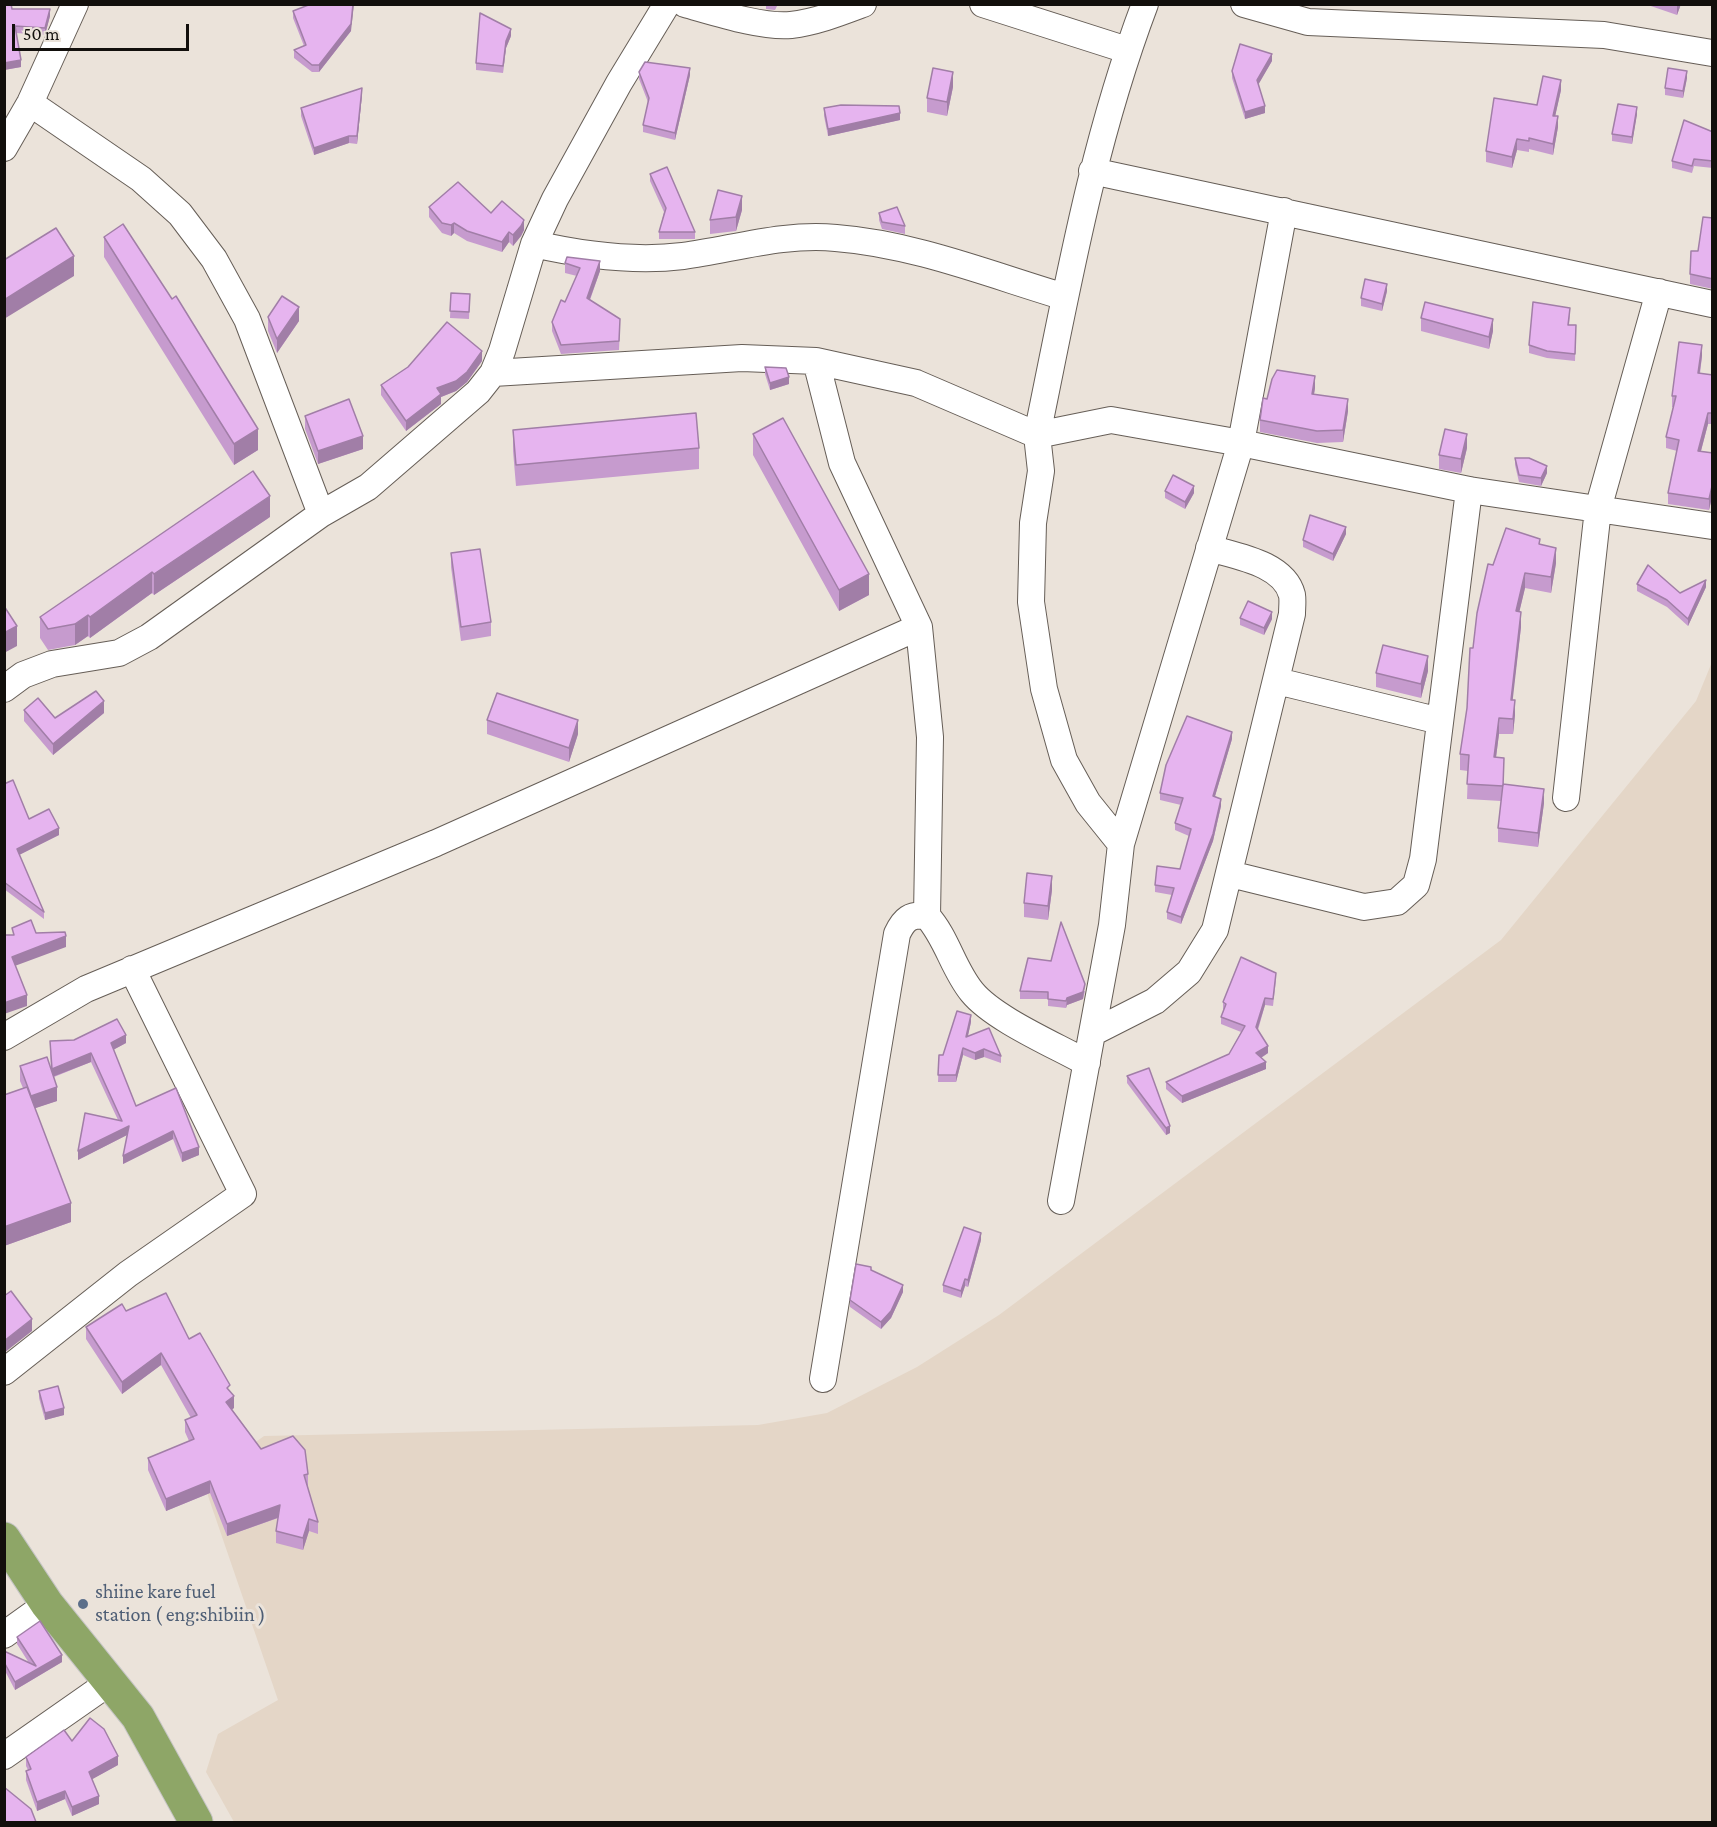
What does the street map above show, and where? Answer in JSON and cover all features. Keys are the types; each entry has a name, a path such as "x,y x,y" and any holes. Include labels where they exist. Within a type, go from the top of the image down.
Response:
{"highway":[{"path":"4,1539 47,1604 138,1717 188,1821"}],"street":[{"path":"4,148 30,103 75,4"},
{"path":"4,688 23,675 52,664 119,653 149,638 321,514 368,486 459,411 493,373 534,244 619,82 667,4"},
{"path":"685,4 740,18 788,25 824,19 863,4"},
{"path":"983,4 1127,51"},
{"path":"1121,844 1088,802 1064,760 1044,689 1031,602 1033,523 1041,471 1037,435 1092,171 1127,51 1145,4"},
{"path":"1244,4 1308,22 1604,35 1713,53"},
{"path":"30,103 141,179 180,214 214,259 247,320 321,514"},
{"path":"1092,171 1713,304"},
{"path":"1061,1201 1112,925 1121,844 1240,443 1284,211"},
{"path":"534,244 582,255 680,256 791,237 836,237 901,249 1065,297"},
{"path":"1566,798 1598,509 1659,292"},
{"path":"493,373 742,358 816,361 916,383 1037,435 1111,420 1240,443 1469,490 1712,526"},
{"path":"816,361 842,463 919,627 930,737 927,916"},
{"path":"1230,874 1364,907 1397,902 1416,885 1421,868 1469,490"},
{"path":"1092,1032 1155,1001 1189,972 1215,930 1277,681 1292,614 1292,594 1278,574 1257,563 1209,548"},
{"path":"4,1037 86,989 436,843 919,627"},
{"path":"1277,681 1440,721"},
{"path":"823,1379 897,934 903,921 915,914 927,916 936,925 962,977 984,1005 1087,1063"},
{"path":"4,1372 128,1274 243,1194 132,969"},
{"path":"4,1635 47,1604"},
{"path":"4,1756 110,1682"}],"shaded area":[{"path":"1712,662 1712,1822 234,1822 206,1772 218,1734 278,1700 207,1493 216,1471 264,1436 758,1425 827,1413 917,1367 999,1315 1501,940 1696,701"}],"building":[{"path":"4,4 11,4 12,9 50,9 45,28 15,26 21,60 4,63"},
{"path":"311,4 353,4 351,24 319,65 312,65 294,50 306,45 293,11"},
{"path":"480,13 511,29 506,41 503,66 476,63"},
{"path":"1240,44 1272,54 1257,80 1265,106 1245,112 1232,71"},
{"path":"645,62 690,68 675,133 643,125 649,98 639,72"},
{"path":"933,68 953,72 947,102 927,98"},
{"path":"1668,68 1687,71 1683,91 1665,88"},
{"path":"1543,76 1561,80 1553,116 1558,116 1553,144 1529,138 1529,141 1517,139 1512,157 1486,151 1494,98 1537,105"},
{"path":"362,88 357,136 349,136 314,148 301,108"},
{"path":"1618,104 1637,107 1632,137 1612,134"},
{"path":"841,105 899,106 900,113 828,129 824,108"},
{"path":"1684,120 1713,132 1713,161 1694,159 1692,166 1672,161"},
{"path":"667,167 695,232 659,232 666,208 650,174"},
{"path":"458,182 491,213 502,201 524,220 521,226 513,235 509,232 502,242 467,231 454,223 451,225 442,223 429,207"},
{"path":"718,190 742,196 736,217 710,220"},
{"path":"897,207 905,226 882,222 879,213"},
{"path":"1703,217 1713,218 1713,279 1690,274 1691,251 1698,251"},
{"path":"123,224 172,299 176,296 258,429 234,444 104,237"},
{"path":"56,228 74,256 4,300 4,260"},
{"path":"567,257 600,261 587,298 620,319 619,341 561,345 552,322 561,300 565,302 580,268 565,263"},
{"path":"1365,279 1387,284 1382,304 1361,298"},
{"path":"451,293 470,294 469,312 450,311"},
{"path":"282,296 299,307 277,339 268,317"},
{"path":"1425,302 1493,319 1489,337 1421,318"},
{"path":"1533,302 1570,308 1568,325 1576,325 1575,354 1547,351 1529,345"},
{"path":"447,322 482,351 467,372 456,381 437,388 441,394 406,421 381,385 408,367"},
{"path":"1679,342 1702,345 1698,373 1713,375 1713,413 1708,413 1698,451 1713,453 1713,482 1709,499 1668,493 1679,440 1666,437 1676,396 1672,396"},
{"path":"765,367 786,368 789,377 770,383"},
{"path":"1277,370 1315,376 1312,394 1348,399 1343,430 1317,431 1260,420 1263,398 1267,399"},
{"path":"349,399 363,436 318,451 305,416"},
{"path":"696,413 699,448 516,465 513,430"},
{"path":"783,418 869,574 839,590 753,434"},
{"path":"1445,429 1467,434 1461,459 1439,455"},
{"path":"1515,458 1529,458 1547,466 1541,478 1519,475"},
{"path":"253,471 270,496 154,574 152,572 90,617 88,615 75,624 48,629 40,617"},
{"path":"1173,475 1194,486 1185,502 1165,491"},
{"path":"1310,515 1346,527 1333,554 1303,540"},
{"path":"1506,528 1540,539 1539,544 1556,548 1551,577 1525,573 1516,611 1521,612 1511,700 1515,700 1513,719 1499,718 1494,757 1504,758 1503,786 1467,784 1469,755 1460,754 1467,708 1470,648 1473,648 1477,613 1488,564 1493,565"},
{"path":"480,549 491,622 461,627 451,553"},
{"path":"1648,565 1680,593 1706,580 1688,619 1667,600 1637,584"},
{"path":"1248,601 1272,612 1264,628 1240,618"},
{"path":"4,606 17,626 4,633"},
{"path":"1383,645 1428,656 1421,684 1376,673"},
{"path":"96,691 104,701 53,744 24,710 38,698 55,718"},
{"path":"497,693 578,720 569,748 487,720"},
{"path":"1187,716 1232,732 1213,796 1221,799 1213,834 1181,917 1167,912 1174,888 1155,885 1157,866 1180,869 1191,829 1175,823 1183,798 1160,793 1166,765"},
{"path":"13,780 29,819 49,809 59,828 17,849 44,912 4,882 4,784"},
{"path":"1503,784 1544,789 1538,833 1498,828"},
{"path":"1027,873 1052,876 1048,906 1024,903"},
{"path":"31,920 36,933 65,932 66,936 12,957 27,995 4,1003 4,935 14,935 12,928"},
{"path":"1061,922 1085,984 1083,992 1067,998 1066,1001 1048,999 1048,992 1020,991 1028,958 1051,961"},
{"path":"1241,957 1276,973 1273,999 1265,998 1256,1027 1268,1046 1256,1053 1266,1062 1182,1096 1166,1082 1229,1054 1245,1026 1221,1017 1226,1004 1223,1002"},
{"path":"957,1011 971,1015 966,1037 989,1028 1001,1056 984,1049 975,1053 963,1048 956,1075 938,1075 939,1055 943,1055"},
{"path":"117,1019 126,1035 111,1043 136,1106 176,1088 199,1147 182,1153 173,1131 123,1156 129,1126 78,1151 85,1113 122,1121 91,1053 52,1069 50,1041 74,1040"},
{"path":"47,1057 57,1087 31,1096 20,1066"},
{"path":"1149,1068 1170,1126 1166,1128 1127,1076"},
{"path":"27,1087 71,1203 4,1227 4,1095"},
{"path":"964,1227 981,1233 968,1280 965,1279 961,1291 943,1285"},
{"path":"856,1264 871,1267 871,1270 903,1285 891,1311 881,1322 850,1300"},
{"path":"11,1291 32,1319 4,1341 4,1296"},
{"path":"166,1293 189,1339 200,1333 230,1385 227,1388 234,1396 226,1402 261,1449 293,1436 305,1450 308,1474 304,1475 318,1522 309,1519 303,1538 276,1531 280,1505 227,1524 210,1481 166,1499 148,1458 194,1439 185,1420 197,1415 161,1353 122,1382 86,1327 122,1304 126,1311"},
{"path":"58,1386 64,1408 45,1413 39,1391"},
{"path":"40,1621 62,1655 15,1682 4,1662 4,1651 36,1666 17,1637"},
{"path":"90,1718 104,1729 118,1756 89,1772 99,1796 72,1807 65,1791 37,1802 26,1771 31,1769 26,1757 64,1730 72,1741"},
{"path":"4,1787 31,1809 36,1822 5,1822"}],"place":[{"name":"shiine kare fuel station ( eng:shibiin )","path":"83,1604"}]}
